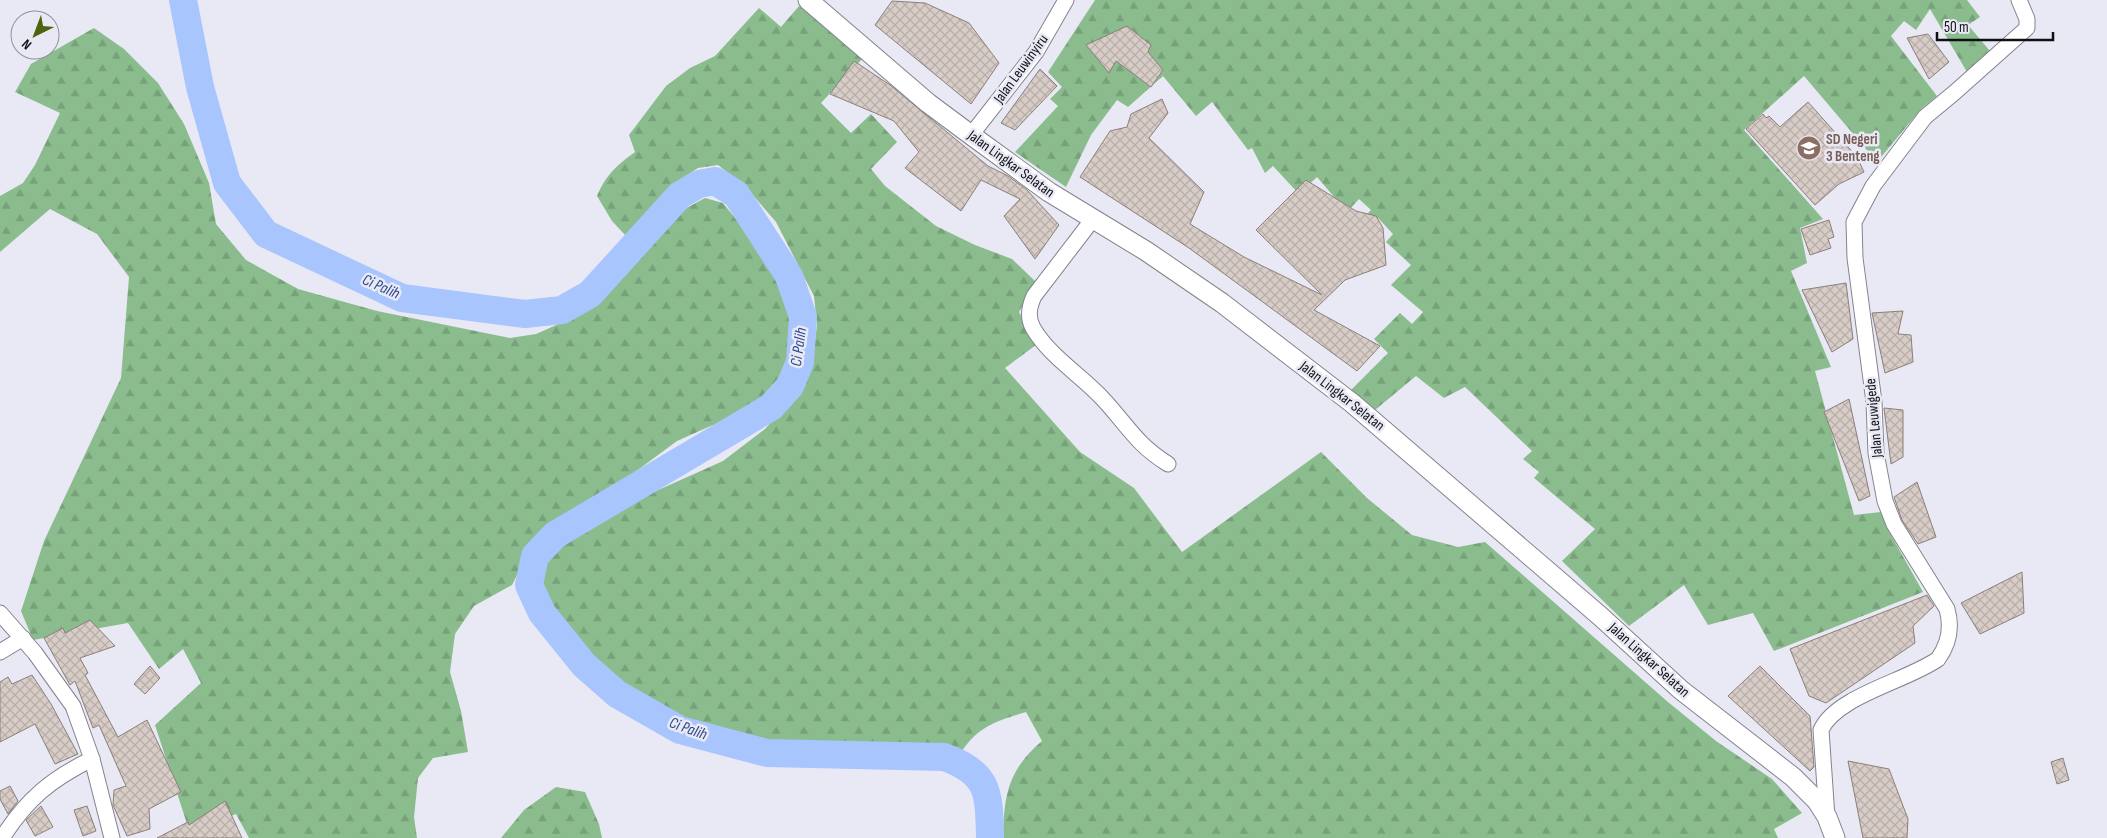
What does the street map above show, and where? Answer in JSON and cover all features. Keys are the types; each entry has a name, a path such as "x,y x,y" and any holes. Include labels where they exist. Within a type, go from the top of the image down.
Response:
{"street":[{"name":"Jalan Lingkar Selatan","path":"808,0 928,103 971,135 1049,192 1146,251 1222,303 1352,403 1593,610 1681,690 1793,778 1817,801 1827,817 1835,838"},
{"name":"Jalan Leuwinyiru","path":"971,135 1036,52 1066,0"},
{"name":"Jalan Leuwigede","path":"1827,817 1821,730 1825,720 1832,713 1871,692 1938,660 1944,652 1951,623 1943,601 1894,524 1885,501 1876,453 1874,402 1854,258 1854,222 1873,186 1924,116 1954,93 2027,28 2027,19 2019,0"},
{"path":"1093,219 1034,296 1029,305 1028,317 1043,342 1103,399 1136,440 1168,464"},
{"path":"0,613 23,638 73,706 92,759 112,838"},
{"path":"0,652 23,638"},
{"path":"2,838 42,788 65,772 92,759"}],"green space":[{"path":"1095,0 1967,0 1980,17 1968,25 1990,51 1967,72 1930,9 1916,30 1904,21 1891,36 1937,96 1921,109 1877,162 1804,76 1744,130 1823,219 1800,228 1807,263 1791,271 1831,367 1815,371 1854,515 1881,512 1887,528 1923,592 1774,651 1753,613 1708,625 1684,585 1629,626 1562,561 1595,529 1534,478 1539,472 1523,459 1532,451 1465,387 1444,398 1416,376 1375,410 1351,390 1388,353 1374,339 1400,313 1412,324 1423,312 1391,285 1411,265 1386,242 1393,234 1378,218 1359,222 1371,210 1359,199 1347,212 1317,177 1299,194 1273,166 1265,173 1252,148 1248,150 1212,102 1196,116 1163,76 1128,107 1117,100 1091,135 1066,187 1015,152 1058,106 1050,99 1062,87 1048,72"},
{"path":"799,6 864,57 821,103 851,133 871,114 897,142 871,169 885,186 936,226 975,245 1012,259 1036,282 1019,312 1036,345 1005,368 1080,452 1134,488 1182,552 1321,452 1367,498 1412,535 1458,547 1485,542 1668,702 1716,741 1772,779 1802,813 1774,829 1778,838 1003,838 1005,809 1010,784 1022,762 1042,741 1026,712 990,725 975,735 962,751 947,746 919,744 770,746 719,733 677,719 639,699 606,675 551,609 542,581 546,561 559,546 656,491 723,461 765,429 797,394 812,365 817,325 814,296 776,222 745,186 718,165 698,168 681,179 627,237 612,221 597,196 604,182 613,171 635,152 629,135 666,86 690,68 715,56 759,8 781,27"},
{"path":"94,28 124,49 158,83 184,124 209,183 216,224 246,260 298,289 377,311 510,338 536,334 579,315 602,297 679,212 705,198 723,203 747,233 775,279 793,319 793,357 785,374 770,396 751,408 677,441 612,489 561,516 535,540 512,585 474,606 455,634 450,672 461,711 468,752 433,758 418,778 414,817 417,838 249,838 236,814 190,833 155,725 201,683 183,649 159,669 128,623 33,640 21,611 44,541 121,378 129,277 97,234 50,209 0,252 0,196 23,183 35,165 60,113 15,92 31,64 38,60 60,60 60,47"},
{"path":"556,787 585,792 599,824 602,838 501,838 524,810"}],"building":[{"path":"892,1 925,3 969,23 999,63 971,104 875,25"},
{"path":"1127,26 1151,45 1148,52 1163,70 1151,87 1116,61 1109,73 1086,45"},
{"path":"1928,34 1949,62 1929,79 1907,38"},
{"path":"854,61 890,85 988,166 1008,176 1027,190 1059,225 1035,259 1004,216 1020,199 981,180 961,211 905,168 919,152 894,121 830,94"},
{"path":"1040,69 1057,86 1015,130 1001,123"},
{"path":"1162,99 1168,113 1149,138 1204,192 1190,224 1244,257 1322,295 1256,230 1306,180 1356,211 1376,216 1383,228 1386,265 1345,280 1314,310 1380,346 1357,371 1189,248 1080,177 1110,131 1127,127 1131,114"},
{"name":"SD Negeri 3 Benteng","path":"1808,102 1857,157 1864,172 1839,184 1815,205 1746,129 1763,114 1766,118 1769,116 1780,127"},
{"path":"1829,220 1834,237 1828,239 1831,248 1810,255 1801,229"},
{"path":"1846,283 1853,339 1832,352 1802,290"},
{"path":"1903,311 1898,334 1911,335 1913,362 1885,373 1872,313"},
{"path":"1849,399 1870,496 1859,501 1824,412"},
{"path":"1884,408 1903,410 1903,457 1891,464"},
{"path":"1917,482 1936,537 1918,544 1902,520 1894,497"},
{"path":"2022,572 2024,613 1980,634 1961,603"},
{"path":"1927,595 1934,606 1913,626 1915,643 1826,703 1809,696 1790,649"},
{"path":"90,620 115,646 80,658 88,673 85,675 118,737 147,720 181,792 149,809 150,829 127,836 113,805 114,790 126,786 99,725 93,728 75,681 70,685 44,638 63,628 65,633"},
{"path":"150,666 160,678 145,694 134,684"},
{"path":"1760,666 1810,716 1814,767 1810,771 1728,696"},
{"path":"32,675 51,704 78,754 55,764 35,724 0,742 0,682 8,677 12,684"},
{"path":"2063,758 2069,780 2057,784 2051,762"},
{"path":"1848,761 1889,769 1908,819 1907,838 1863,838"},
{"path":"10,786 18,801 8,814 0,799 0,791"},
{"path":"225,801 242,838 157,838 188,822 189,825"},
{"path":"41,806 53,827 35,836 26,820"},
{"path":"87,806 96,831 83,836 74,810"}],"waterway":[{"name":"Ci Palih","path":"183,0 200,87 227,183 266,234 402,298 525,314 562,310 590,294 680,195 699,184 715,181 736,194 789,276 803,317 800,362 790,386 771,407 555,535 535,556 529,585 542,613 584,665 617,694 680,730 767,753 944,757 959,763 979,778 987,797 990,838"}],"place":[{"name":"SD Negeri 3 Benteng","path":"1809,148"}]}
